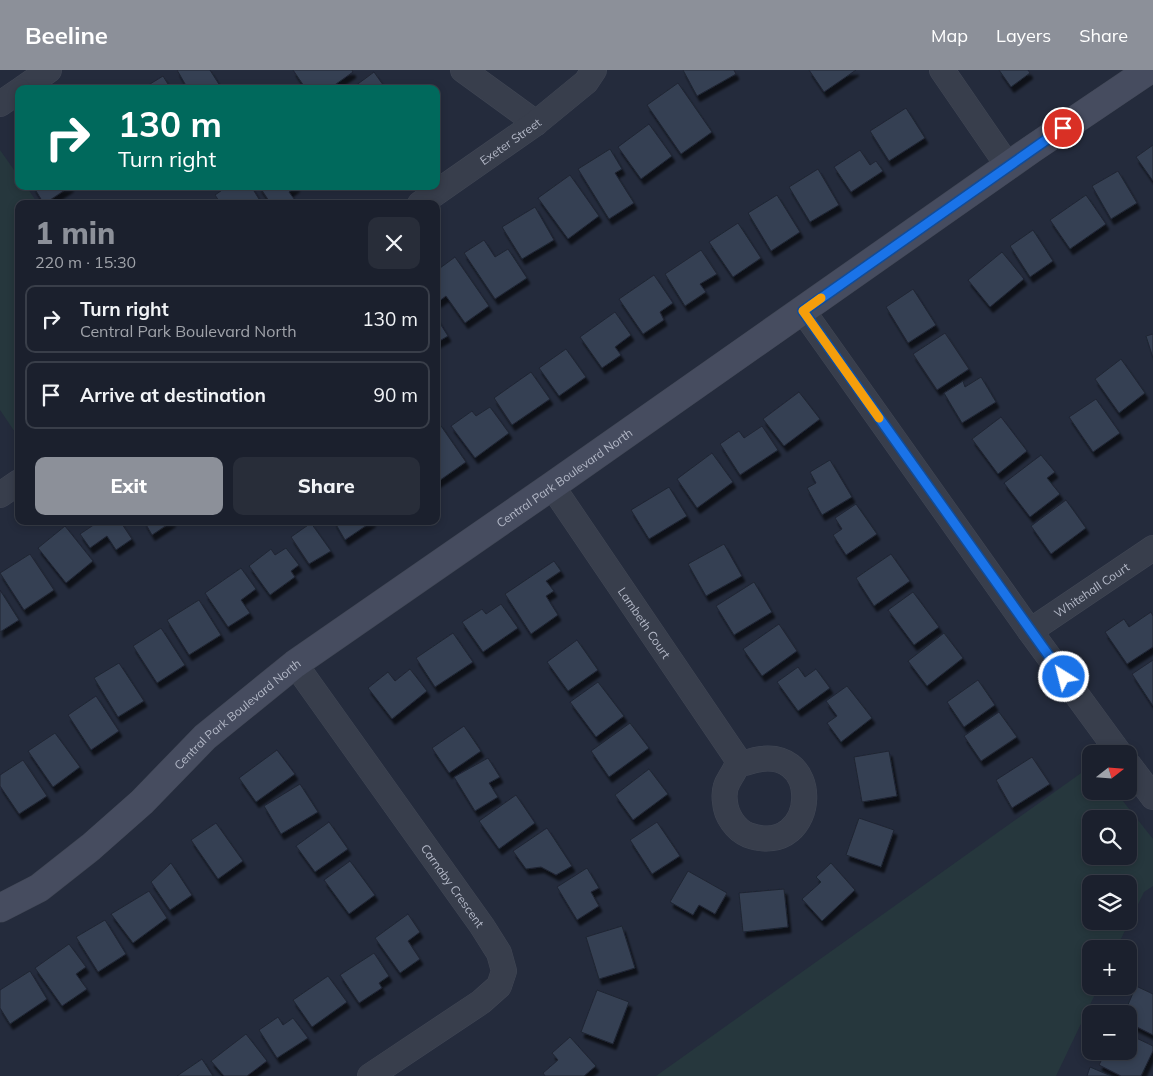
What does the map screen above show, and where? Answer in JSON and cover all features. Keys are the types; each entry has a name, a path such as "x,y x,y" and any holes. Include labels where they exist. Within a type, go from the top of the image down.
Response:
{"street":[{"path":"28,85 49,70"},
{"path":"463,70 536,123"},
{"name":"Exeter Street","path":"426,200 536,123 586,82 594,70"},
{"path":"942,70 1008,166"},
{"name":"Central Park Boulevard North","path":"0,908 39,888 91,847 142,802 205,737 295,664 1148,70"},
{"path":"0,104 15,94"},
{"path":"803,311 1030,631 1113,745"},
{"path":"0,495 15,485"},
{"name":"Lambeth Court","path":"552,486 738,760"},
{"name":"Whitehall Court","path":"1030,631 1153,548"},
{"name":"Carnaby Crescent","path":"295,664 482,926 500,953 504,971 500,986 481,1002 370,1076"},
{"path":"1138,777 1153,797"}],"shaded area":[{"path":"0,150 15,171 15,190 29,190 35,200 15,200 15,432 0,410"},
{"path":"1082,772 1082,800 1122,800 1130,810 1082,810 1082,865 1137,865 1137,819 1153,839 1153,886 1144,892 1137,906 1137,875 1082,875 1082,930 1125,930 1120,940 1082,940 1082,995 1095,995 1090,1005 1082,1005 1082,1022 1056,1076 656,1076"}],"building":[{"path":"177,70 210,70 219,85 186,85"},
{"path":"293,70 352,70 353,72 335,85 303,85"},
{"path":"683,70 734,70 736,74 697,96"},
{"path":"809,70 856,70 824,92"},
{"path":"999,70 1028,70 1030,73 1011,87"},
{"path":"374,72 383,85 356,85"},
{"path":"163,76 169,85 148,85"},
{"path":"678,83 712,132 681,154 647,105"},
{"path":"906,108 925,138 889,161 870,131"},
{"path":"649,124 672,156 641,179 618,147"},
{"path":"1153,145 1153,181 1136,157"},
{"path":"610,149 622,169 615,173 634,203 609,219 578,169"},
{"path":"860,150 870,165 876,161 883,171 851,192 834,167"},
{"path":"818,169 839,205 810,222 789,187"},
{"path":"1118,171 1137,203 1111,219 1092,186"},
{"path":"570,175 599,216 568,239 538,198"},
{"path":"35,190 65,190 50,200 42,200"},
{"path":"222,190 253,190 260,200 218,200 215,195"},
{"path":"262,190 292,190 289,192 295,200 268,200"},
{"path":"777,195 800,232 771,251 748,213"},
{"path":"1086,195 1106,224 1070,249 1050,220"},
{"path":"535,207 554,240 522,259 502,227"},
{"path":"738,223 761,258 733,277 709,242"},
{"path":"1033,230 1053,261 1030,277 1010,246"},
{"path":"484,240 495,257 508,249 527,278 495,299 464,253"},
{"path":"701,250 717,274 700,284 706,292 685,306 665,274"},
{"path":"1002,252 1024,279 990,307 968,280"},
{"path":"455,257 489,306 465,323 446,296 440,300 440,268"},
{"path":"654,275 673,303 660,312 664,320 643,334 619,299"},
{"path":"913,289 936,325 908,343 886,307"},
{"path":"615,312 631,335 615,347 621,355 602,368 580,337"},
{"path":"440,323 448,336 440,341"},
{"path":"945,333 969,369 937,390 913,354"},
{"path":"1153,334 1153,358 1146,336"},
{"path":"566,349 586,377 559,396 539,368"},
{"path":"1121,359 1145,393 1119,413 1095,379"},
{"path":"531,372 550,399 512,425 494,398"},
{"path":"981,377 996,402 962,423 944,393 963,381 965,387"},
{"path":"799,392 820,419 784,446 763,419"},
{"path":"1096,399 1120,433 1093,452 1069,417"},
{"path":"490,407 509,433 475,458 451,426 472,411 476,416"},
{"path":"1001,417 1027,451 998,474 972,439"},
{"path":"440,424 466,462 440,480"},
{"path":"762,426 778,450 740,475 720,444 739,431 744,438"},
{"path":"712,453 733,482 697,508 677,479"},
{"path":"1041,455 1055,472 1047,478 1060,494 1030,517 1004,483"},
{"path":"830,460 852,497 822,515 807,488 816,483 810,472"},
{"path":"669,487 687,516 649,539 631,510"},
{"path":"1066,500 1086,528 1051,554 1031,526"},
{"path":"856,504 877,534 846,555 833,535 842,529 835,518"},
{"path":"94,525 123,525 132,539 116,550 107,536 90,548 80,534"},
{"path":"146,525 167,525 152,535"},
{"path":"308,525 312,525 331,551 309,564 291,537"},
{"path":"336,525 367,525 345,540"},
{"path":"65,526 93,561 66,583 38,548"},
{"path":"724,544 742,576 706,596 688,564"},
{"path":"286,548 299,565 291,571 295,577 270,595 249,566 271,549 275,555"},
{"path":"30,554 54,590 24,610 0,573"},
{"path":"891,554 910,581 874,606 856,578"},
{"path":"554,561 561,571 546,581 554,591 546,596 558,615 531,634 505,594"},
{"path":"241,568 256,589 241,600 250,613 228,627 205,593"},
{"path":"754,582 772,612 734,635 716,606"},
{"path":"0,590 19,620 0,632"},
{"path":"913,592 939,627 914,645 888,610"},
{"path":"199,600 221,635 189,655 167,620"},
{"path":"501,604 518,628 483,652 462,622 482,609 486,614"},
{"path":"1151,612 1153,616 1153,647 1127,664 1105,632 1124,619 1129,627"},
{"path":"779,624 797,651 762,676 743,649"},
{"path":"161,628 185,665 157,683 133,646"},
{"path":"453,633 473,662 435,687 416,658"},
{"path":"944,633 963,658 927,686 908,661"},
{"path":"577,640 598,670 568,691 547,662"},
{"path":"1153,660 1153,706 1132,674"},
{"path":"119,663 144,701 118,717 94,678"},
{"path":"798,667 805,677 816,669 830,688 798,711 777,682"},
{"path":"410,669 427,691 392,719 368,688 388,672 395,681"},
{"path":"978,680 995,705 964,727 947,702"},
{"path":"598,682 624,716 596,737 570,702"},
{"path":"847,686 872,718 841,742 827,723 837,716 826,701"},
{"path":"96,696 119,731 91,750 68,715"},
{"path":"999,712 1017,737 981,761 964,736"},
{"path":"630,723 649,748 609,777 591,751"},
{"path":"464,726 481,751 449,773 432,748"},
{"path":"55,733 80,767 53,787 28,751"},
{"path":"277,750 295,774 256,802 239,778"},
{"path":"889,751 897,796 862,802 854,757"},
{"path":"1032,757 1050,784 1012,808 996,780"},
{"path":"488,758 500,777 489,783 498,797 475,811 454,777"},
{"path":"23,760 47,796 19,814 0,786 0,775"},
{"path":"649,769 668,794 633,820 615,795"},
{"path":"300,784 318,812 281,834 264,806"},
{"path":"516,795 535,823 499,849 479,821"},
{"path":"859,818 894,830 881,867 846,855"},
{"path":"329,822 348,849 315,872 296,846"},
{"path":"657,822 680,856 652,874 630,840"},
{"path":"216,823 243,861 218,879 191,840"},
{"path":"547,828 572,866 556,875 541,867 526,869 513,851"},
{"path":"350,861 375,895 349,914 324,880"},
{"path":"171,863 192,895 170,910 151,882"},
{"path":"831,863 855,890 822,921 802,899 821,882 816,877"},
{"path":"587,868 599,888 591,892 599,906 577,920 557,887"},
{"path":"688,871 727,893 715,914 699,905 693,915 670,902"},
{"path":"784,889 788,927 743,932 739,893"},
{"path":"149,891 167,918 133,943 111,914"},
{"path":"408,914 420,932 408,941 420,959 400,973 375,938"},
{"path":"105,920 126,954 98,972 76,937"},
{"path":"622,926 635,968 599,979 586,937"},
{"path":"69,944 86,967 76,974 87,989 62,1006 35,968"},
{"path":"374,953 389,976 379,983 382,988 359,1003 340,975"},
{"path":"30,971 47,999 10,1024 0,1008 0,990"},
{"path":"328,976 347,1002 312,1027 293,1000"},
{"path":"1137,986 1153,994 1153,1035 1137,1027 1137,1005 1128,1005 1132,995 1137,995"},
{"path":"597,990 629,1002 613,1044 581,1032"},
{"path":"278,1017 283,1025 293,1018 308,1038 277,1058 259,1030"},
{"path":"246,1034 267,1061 247,1076 224,1076 211,1061"},
{"path":"570,1037 596,1066 584,1076 545,1076 543,1073 558,1060 552,1053"},
{"path":"1137,1038 1153,1046 1153,1051 1141,1076 1121,1076 1099,1065 1102,1060 1137,1060"},
{"path":"202,1059 213,1076 177,1076"},
{"path":"1090,1067 1111,1076 1087,1076"}],"slow traffic":[{"path":"821,298 803,311 879,418"}],"route":[{"path":"1063,128 803,311 1064,677"}]}
